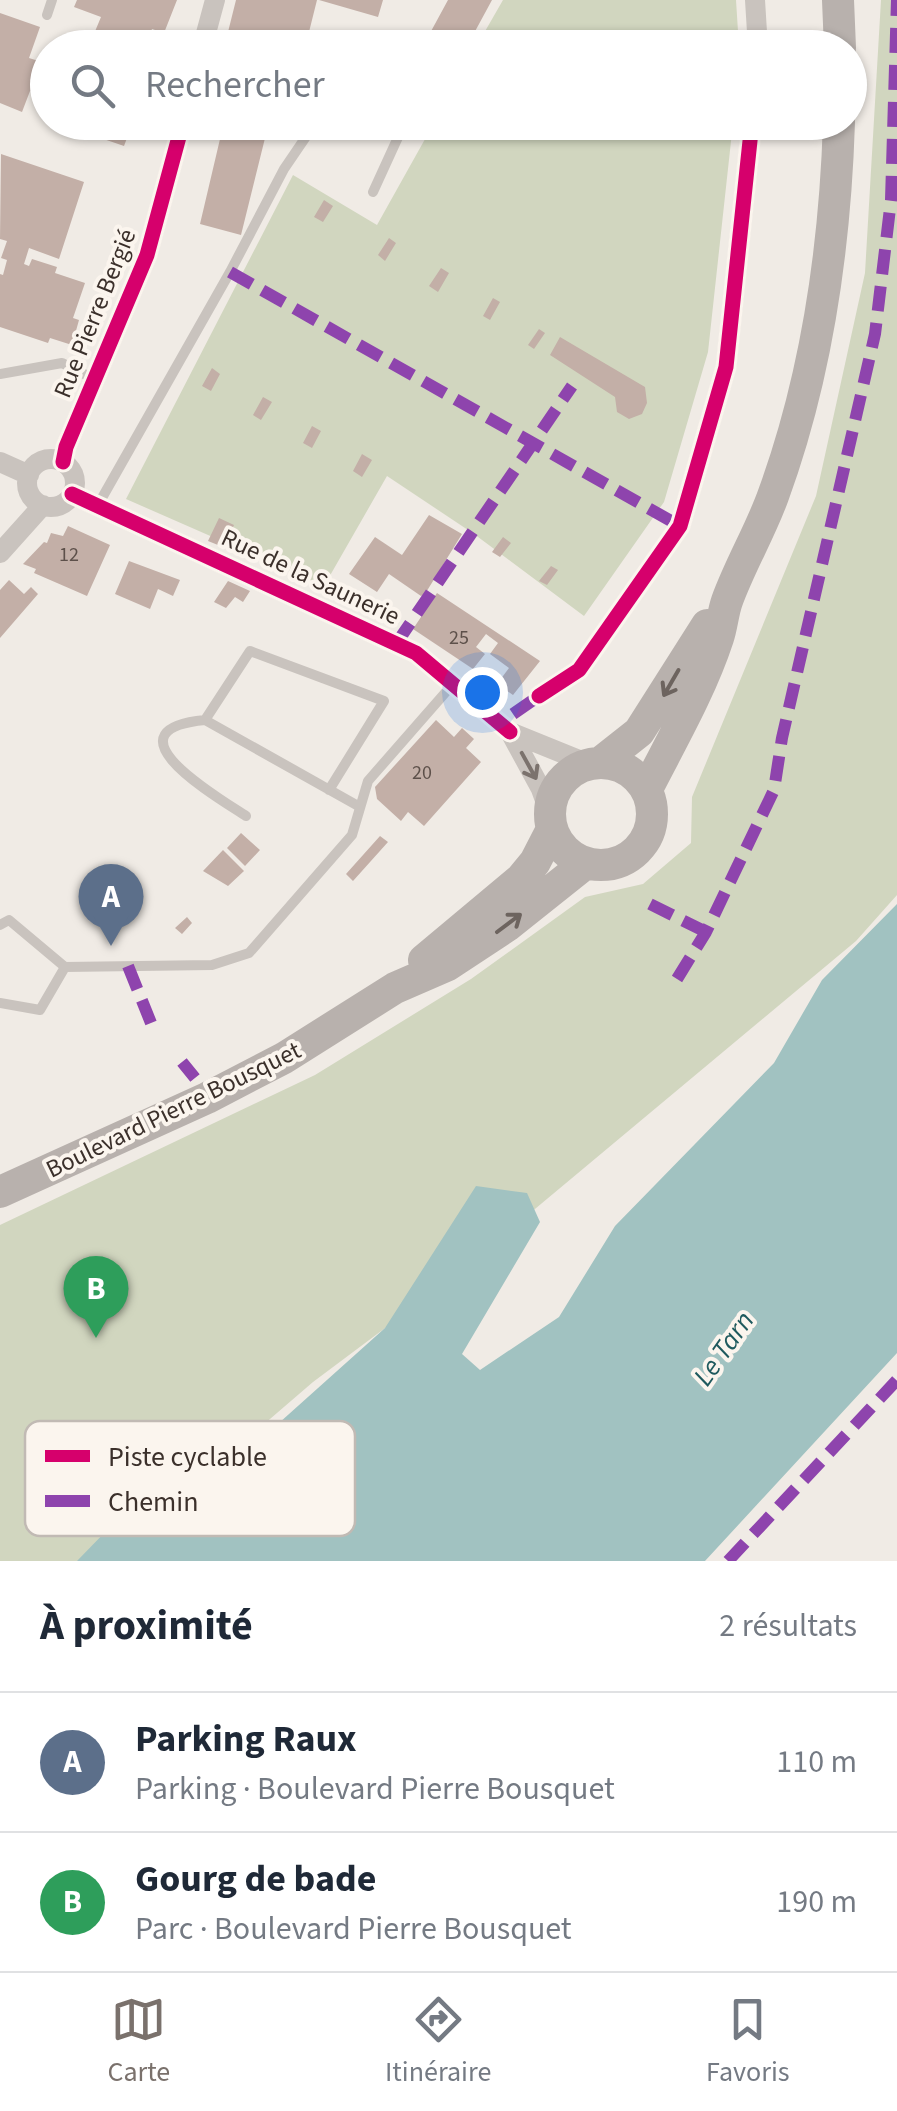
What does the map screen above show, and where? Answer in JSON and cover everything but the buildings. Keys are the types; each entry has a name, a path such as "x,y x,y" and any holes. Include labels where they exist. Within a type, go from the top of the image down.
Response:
{"main road":[{"path":"838,0 839,30"},
{"path":"646,789 698,688 719,636 726,602 774,495 812,363 832,230 838,140"},
{"path":"595,763 627,770 646,789 652,806 652,823 646,839 620,862 603,866 571,856 559,844 551,821 552,797 560,782 573,771 595,763 640,732 704,628 726,602"},
{"name":"Boulevard Pierre Bousquet","path":"395,988 440,945 521,879 535,862 551,821"},
{"name":"Boulevard Pierre Bousquet","path":"0,1192 207,1098 284,1058 395,988 448,965 586,863"}],"street":[{"path":"207,30 215,0"},
{"path":"754,0 756,30"},
{"name":"Rue Pierre Bergié","path":"63,462 147,255 177,140"},
{"path":"539,696 579,670 680,526 726,366 750,140"},
{"path":"47,460 63,462 72,473 72,494 57,506 43,506 31,496 29,475 47,460"},
{"path":"0,462 29,475"},
{"name":"Rue de la Saunerie","path":"72,494 416,653 510,732 595,763"},
{"path":"0,553 43,506"},
{"name":"Rue de la Saunerie","path":"510,732 542,789 551,821"}],"lane":[{"path":"47,16 52,0"},
{"path":"98,505 304,140"},
{"path":"372,192 397,140"},
{"path":"0,374 62,363 95,379"},
{"path":"204,720 250,652 384,701 329,790"},
{"path":"0,926 9,920 65,967 212,965 249,953 352,835 368,781 452,685"},
{"path":"246,816 178,770 165,754 164,740 170,730 183,722 204,720 360,807"},
{"path":"0,1003 40,1010 65,967"}],"green space":[{"path":"503,0 736,0 738,30 486,30"},
{"path":"881,0 897,0 897,895 856,941 456,1275 313,1382 268,1421 25,1421 25,1536 129,1536 98,1561 0,1561 0,1225 315,1075 471,979 585,897 643,884 691,843 692,797 816,496 865,273"},
{"path":"424,140 731,140 708,352 664,502 584,616 474,534 387,476 324,586 126,499 293,175 377,225"}],"water":[{"name":"Le Tarn","path":"897,904 897,1353 705,1561 77,1561 101,1536 355,1536 355,1421 281,1421 385,1328 476,1186 527,1193 540,1222 462,1354 480,1370 559,1317 615,1226 774,1063 822,980"}],"marked path":[{"path":"677,979 706,932 774,790 782,738 875,334 891,200 897,0"},
{"path":"230,272 680,526"},
{"path":"396,644 572,386"},
{"path":"513,714 539,696"},
{"path":"650,904 706,932"},
{"path":"128,966 151,1023"},
{"path":"182,1062 195,1078"},
{"path":"728,1561 897,1380"}],"cycle path":[{"path":"63,462 147,255 178,140"},
{"path":"539,696 579,670 680,526 726,367 750,140"},
{"path":"72,494 416,653 510,732"}],"place":[{"name":"Parking Raux","path":"111,946"},
{"name":"Gourg de bade","path":"96,1338"}]}
